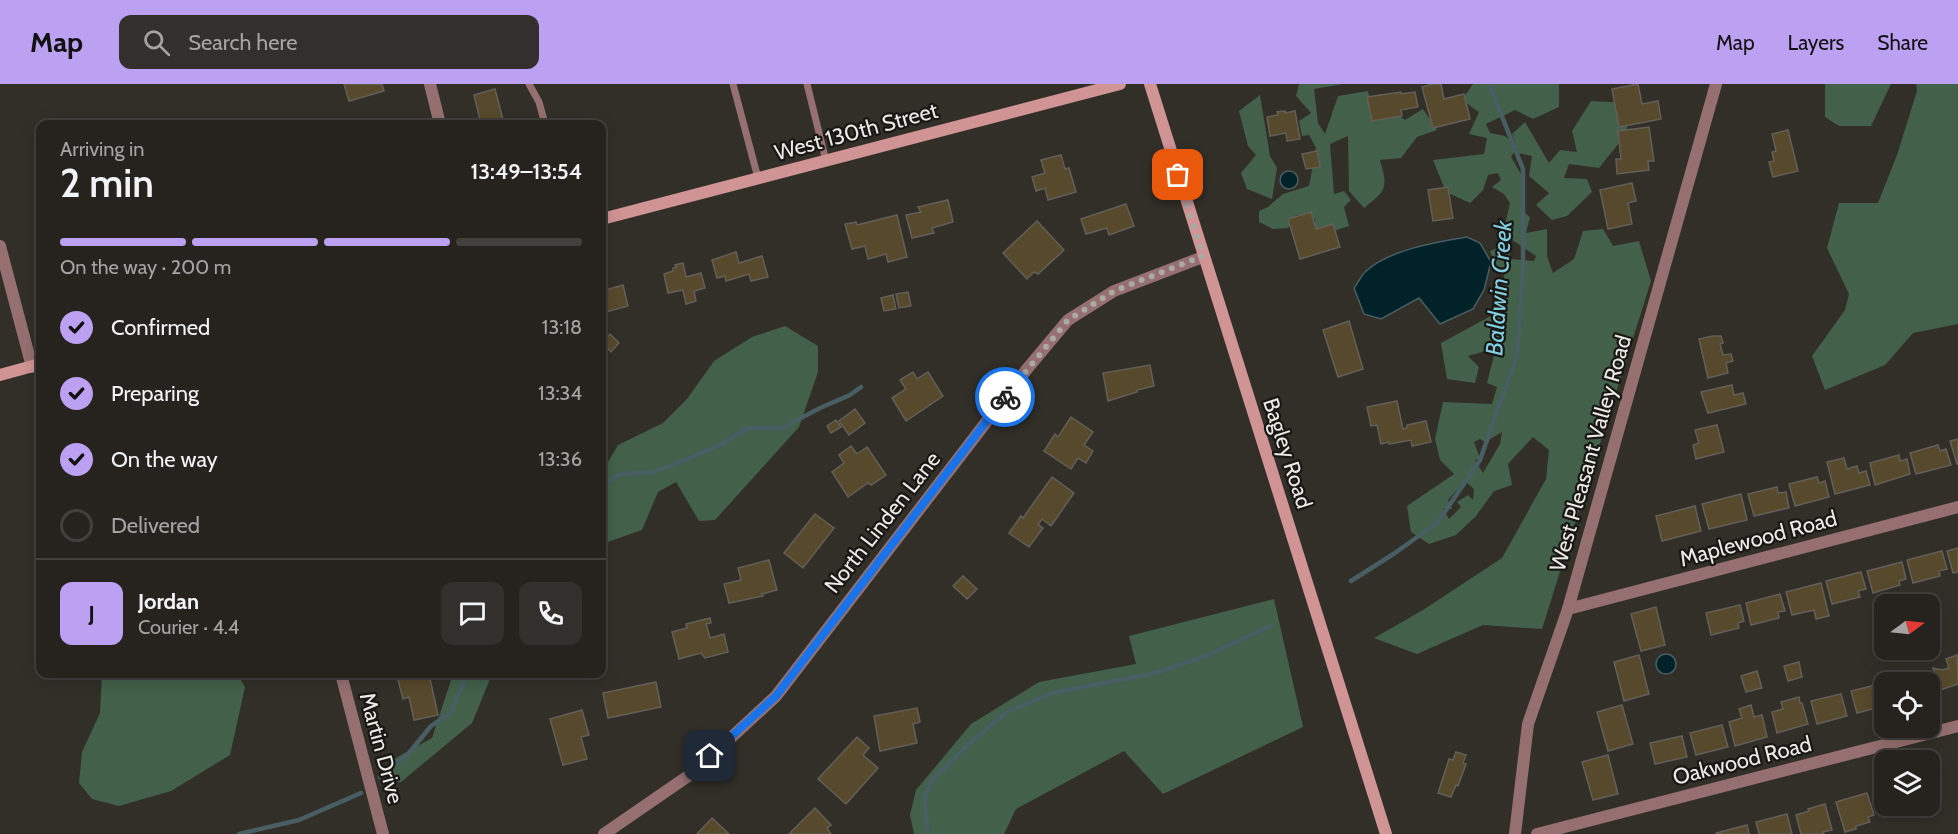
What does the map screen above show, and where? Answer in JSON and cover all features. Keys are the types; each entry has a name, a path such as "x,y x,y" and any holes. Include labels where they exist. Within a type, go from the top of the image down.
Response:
{"main road":[{"name":"West 130th Street","path":"606,218 1120,84"},
{"name":"Bagley Road","path":"1150,84 1386,834"},
{"path":"0,375 36,365"}],"street":[{"path":"430,84 439,120"},
{"name":"West Pleasant Valley Road","path":"1515,834 1528,723 1568,609 1716,84"},
{"path":"0,246 36,365"},
{"name":"North Linden Lane","path":"604,834 694,772 776,696 1027,369 1068,320 1114,291 1203,256"},
{"name":"Maplewood Road","path":"1568,609 1958,507"},
{"name":"Martin Drive","path":"342,678 383,834"},
{"name":"Oakwood Road","path":"1537,834 1958,726"}],"lane":[{"path":"529,84 536,96 544,120"},
{"path":"733,84 758,178"},
{"path":"807,84 826,161"}],"green space":[{"path":"1299,84 1343,84 1314,89 1318,123 1325,134 1338,96 1368,91 1372,109 1393,112 1405,120 1423,109 1437,130 1417,137 1401,158 1380,160 1384,188 1364,208 1349,191 1348,136 1330,144 1334,194 1344,191 1351,200 1344,207 1349,226 1318,236 1313,229 1315,219 1296,215 1288,228 1273,229 1259,222 1259,211 1268,207 1283,194 1309,186 1316,148 1309,135 1302,136 1299,121 1311,113 1296,96"},
{"path":"1473,84 1559,84 1559,107 1533,119 1515,110 1486,124 1490,133 1505,136 1516,146 1512,134 1525,122 1549,163 1560,150 1577,152 1572,131 1591,101 1627,103 1627,133 1599,168 1569,164 1564,178 1587,179 1592,192 1567,216 1552,220 1536,205 1549,193 1529,176 1532,156 1518,153 1517,148 1511,157 1522,176 1522,211 1530,217 1526,233 1547,229 1547,256 1553,273 1574,259 1583,231 1603,229 1613,246 1639,241 1651,281 1542,629 1483,625 1417,654 1374,638 1423,610 1502,558 1546,479 1549,450 1533,437 1508,464 1512,485 1494,491 1476,516 1456,535 1429,544 1411,532 1407,506 1454,474 1440,460 1435,439 1443,402 1492,404 1497,387 1487,383 1496,348 1468,356 1479,367 1475,383 1447,379 1441,343 1500,311 1505,269 1496,267 1490,251 1507,244 1511,259 1534,261 1536,256 1503,234 1510,203 1504,194 1492,187 1501,180 1498,173 1488,175 1483,190 1470,203 1446,192 1433,160 1484,154 1487,138 1469,134 1479,112 1462,100","holes":["1502,432 1500,444 1483,473 1475,460 1480,458 1474,442 1480,439 1485,442","1465,481 1474,489 1473,500 1468,495 1457,502 1461,507 1449,519 1443,508 1452,509 1448,500"]},
{"path":"1825,84 1891,84 1871,126 1839,126 1825,117"},
{"path":"1916,84 1958,84 1958,324 1913,333 1885,365 1825,390 1812,356 1845,310 1849,294 1827,248 1839,203 1878,203 1897,155 1917,91"},
{"path":"1260,95 1270,156 1277,168 1272,199 1247,189 1241,173 1256,155 1248,146 1239,111"},
{"path":"785,326 818,346 818,372 799,427 715,520 699,521 676,482 658,492 642,530 606,543 606,465 618,445 663,423 687,399 714,361 752,337"},
{"path":"1274,599 1303,727 1163,794 1124,751 1016,809 1004,834 914,834 910,815 916,790 971,724 1039,682 1136,664 1129,636"},
{"path":"102,678 239,678 245,687 230,755 171,791 119,806 92,799 79,783 82,752 100,713"},
{"path":"452,678 490,678 472,723 401,782 381,782 394,759 432,738"}],"water":[{"path":"1289,171 1295,174 1298,180 1295,186 1289,189 1283,186 1280,180 1283,174"},
{"path":"1467,237 1480,243 1491,262 1484,290 1473,309 1440,324 1419,298 1381,319 1364,314 1354,288 1375,264 1413,248"},
{"path":"1666,654 1673,657 1676,664 1673,671 1666,674 1659,671 1656,664 1659,657"}],"building":[{"path":"344,84 382,84 384,91 349,101"},
{"path":"1441,84 1444,99 1464,94 1470,119 1433,128 1422,87"},
{"path":"1638,84 1642,104 1658,101 1661,119 1619,127 1612,89"},
{"path":"495,89 503,120 480,120 474,95"},
{"path":"1401,92 1401,94 1415,92 1418,107 1401,110 1402,116 1372,121 1367,97"},
{"path":"1285,111 1285,113 1295,111 1300,139 1287,141 1286,133 1270,136 1267,117"},
{"path":"1649,127 1654,161 1648,161 1649,170 1617,174 1616,159 1621,159 1618,131"},
{"path":"1788,130 1798,171 1773,177 1769,162 1774,161 1772,152 1776,151 1772,134"},
{"path":"1317,151 1320,167 1306,169 1302,154"},
{"path":"1061,155 1065,169 1069,168 1076,192 1048,200 1045,188 1036,191 1032,177 1045,173 1041,160"},
{"path":"1632,183 1636,201 1628,203 1632,224 1608,229 1600,190"},
{"path":"1448,187 1453,218 1433,221 1428,190"},
{"path":"948,200 953,222 932,228 934,233 912,238 906,215 921,212 918,207"},
{"path":"1126,204 1134,226 1109,235 1107,228 1086,234 1081,219"},
{"path":"1311,212 1316,229 1333,224 1340,247 1300,259 1288,219"},
{"path":"897,215 907,257 888,262 886,254 868,259 865,246 852,249 845,224 856,222 857,225"},
{"path":"1037,221 1064,250 1038,274 1034,272 1027,279 1003,253"},
{"path":"736,252 739,263 762,256 768,277 751,281 749,274 726,281 725,276 717,278 712,260"},
{"path":"683,263 686,277 701,273 705,288 694,291 696,301 686,304 683,290 668,293 664,274 673,271 673,268 677,267 675,265"},
{"path":"623,285 628,306 606,312 606,290"},
{"path":"908,292 911,306 899,308 896,294"},
{"path":"893,295 896,309 884,311 881,298"},
{"path":"1349,321 1363,369 1338,377 1323,330"},
{"path":"610,334 619,343 611,352 606,347 606,338"},
{"path":"1721,336 1723,343 1720,344 1723,355 1731,354 1733,361 1726,363 1728,373 1708,378 1699,339"},
{"path":"1150,365 1154,386 1108,401 1103,373"},
{"path":"913,372 917,379 928,372 943,396 906,421 892,398 906,389 900,380"},
{"path":"1732,385 1734,395 1743,393 1746,404 1708,413 1701,392"},
{"path":"1397,401 1403,429 1407,428 1407,425 1426,421 1431,442 1412,446 1411,440 1381,444 1377,425 1371,426 1367,407"},
{"path":"855,409 865,423 849,435 839,421"},
{"path":"1071,417 1093,432 1084,445 1093,451 1086,463 1078,458 1071,469 1044,451 1055,434 1058,437"},
{"path":"836,420 841,427 831,433 827,426"},
{"path":"1717,425 1724,452 1696,459 1693,445 1699,443 1695,430"},
{"path":"1958,439 1958,464 1957,464 1950,441"},
{"path":"1938,445 1940,451 1946,449 1951,465 1916,474 1910,453"},
{"path":"851,446 857,454 867,447 886,475 871,485 868,483 848,497 832,472 844,463 839,455"},
{"path":"1899,455 1900,461 1907,459 1910,474 1875,485 1870,463"},
{"path":"1844,458 1847,469 1857,466 1859,473 1866,471 1870,485 1835,494 1827,462"},
{"path":"1052,477 1074,493 1051,526 1042,519 1038,525 1043,528 1029,547 1009,533 1021,516 1023,518"},
{"path":"1817,477 1819,483 1825,481 1829,497 1795,506 1789,484"},
{"path":"1777,487 1778,493 1786,492 1789,508 1754,516 1748,494"},
{"path":"1741,494 1747,520 1709,529 1702,504"},
{"path":"1695,506 1701,531 1662,541 1656,516"},
{"path":"815,514 834,528 803,568 784,553"},
{"path":"1958,548 1958,572 1953,573 1947,551"},
{"path":"1942,551 1947,569 1939,571 1940,576 1913,583 1907,560"},
{"path":"769,560 777,590 762,594 763,596 729,603 724,584 741,580 738,568"},
{"path":"1902,562 1906,579 1899,581 1900,585 1873,593 1867,571"},
{"path":"1861,572 1866,589 1858,591 1860,597 1832,604 1826,581"},
{"path":"963,576 977,589 967,599 953,586"},
{"path":"1821,583 1829,616 1816,619 1814,610 1792,615 1786,592"},
{"path":"1780,594 1785,611 1778,612 1779,618 1751,625 1746,603"},
{"path":"1740,605 1744,621 1738,623 1739,628 1711,635 1706,613"},
{"path":"1656,607 1665,645 1641,651 1631,614"},
{"path":"710,618 711,623 706,624 710,638 724,634 728,652 705,658 701,653 679,659 672,632 687,628 686,624"},
{"path":"1639,655 1649,694 1624,701 1614,662"},
{"path":"1957,655 1958,684 1940,690 1940,672 1934,672 1933,668 1942,670 1949,668 1946,659"},
{"path":"1799,662 1802,677 1788,681 1784,666"},
{"path":"1757,671 1762,688 1746,692 1741,676"},
{"path":"398,678 430,678 438,715 414,720 409,697 403,699"},
{"path":"656,682 661,707 608,718 603,693"},
{"path":"1874,685 1874,709 1857,713 1851,691"},
{"path":"1841,694 1847,716 1817,724 1811,701"},
{"path":"1799,697 1808,724 1777,733 1772,712 1783,709 1781,702"},
{"path":"1622,705 1633,744 1608,751 1597,712"},
{"path":"1751,705 1754,717 1762,715 1767,737 1735,746 1729,722 1742,718 1739,709"},
{"path":"917,708 920,722 913,724 917,743 880,751 874,716"},
{"path":"582,710 589,735 581,737 587,759 563,765 550,719"},
{"path":"1722,725 1728,747 1696,755 1690,733"},
{"path":"1682,736 1687,757 1655,764 1650,743"},
{"path":"857,737 869,748 863,755 878,768 846,804 818,779"},
{"path":"1456,752 1466,755 1463,763 1466,764 1458,786 1456,785 1451,797 1438,793 1449,759 1453,760"},
{"path":"1608,755 1618,794 1593,800 1582,762"},
{"path":"1867,793 1874,815 1868,817 1870,822 1845,832 1836,802"},
{"path":"1825,804 1832,830 1823,832 1824,834 1801,834 1796,815"},
{"path":"815,808 831,825 827,828 831,834 789,834"},
{"path":"1787,814 1792,834 1759,834 1756,822"},
{"path":"712,818 729,834 697,834"},
{"path":"1747,825 1749,834 1716,834 1716,833"}],"waterway":[{"name":"Baldwin Creek","path":"1351,581 1438,522 1480,460 1517,355 1523,269 1523,169 1489,84"},
{"path":"606,483 620,474 654,472 685,460 722,444 747,428 782,428 850,395 861,387"},
{"path":"928,834 924,798 932,780 972,741 1007,712 1052,693 1155,673 1206,656 1270,626"},
{"path":"380,777 409,753 431,726 451,712 465,678"},
{"path":"239,834 299,820 361,793"}],"way so far":[{"path":"1005,397 1068,320 1114,291 1203,256 1178,175"}],"route":[{"path":"710,756 776,696 1005,397"}]}
